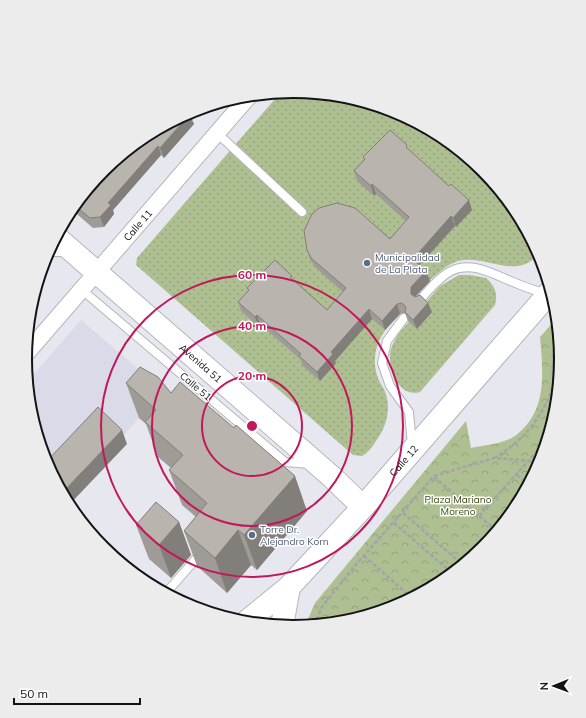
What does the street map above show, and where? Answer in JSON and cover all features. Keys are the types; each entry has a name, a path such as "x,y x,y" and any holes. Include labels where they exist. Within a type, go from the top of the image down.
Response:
{"main road":[{"name":"Avenida 51","path":"60,241 316,464 363,507"},
{"name":"Calle 12","path":"252,617 290,587 363,507 546,295"},
{"path":"283,619 290,587"}],"street":[{"name":"Calle 11","path":"33,346 243,103"}],"lane":[{"path":"218,133 302,212"},
{"path":"55,252 72,252"},
{"path":"419,301 449,272 459,268 471,267 487,271 518,284 545,291"},
{"name":"Calle 51","path":"82,290 285,462 316,464"},
{"path":"404,318 387,341 382,363 390,386 409,412 413,450"},
{"path":"170,589 209,544"}],"path":[{"path":"554,351 554,368"},
{"path":"317,619 322,607 364,556 434,476 494,458 516,444 532,427 545,408 552,388"},
{"path":"479,516 536,454"},
{"path":"494,458 530,461"},
{"path":"517,475 524,481"},
{"path":"434,476 492,527"},
{"path":"403,513 458,561"},
{"path":"394,523 447,570"},
{"path":"364,556 407,594"}],"shaded area":[{"path":"81,320 163,390 71,496 59,474 46,443 37,410 33,375"}],"green space":[{"path":"293,98 327,100 361,107 393,118 424,133 438,142 478,174 500,200 519,229 534,259 520,266 500,265 469,260 458,261 450,265 429,281 398,314 381,337 375,354 376,372 387,401 387,419 380,436 370,449 362,456 353,455 136,265 137,258 275,99"},
{"path":"459,275 470,275 486,278 495,290 495,305 420,392 413,393 406,391 397,381 391,368 390,354 393,343 399,333 440,286"},
{"name":"Plaza Mariano Moreno","path":"552,324 554,359 552,393 549,410 534,459 519,490 500,518 478,544 452,566 438,576 408,593 361,611 327,618 308,619 315,603 466,421 471,448 494,444 510,439 526,426 533,415 541,391 542,364 540,337"}],"building":[{"path":"182,123 160,148 158,146 108,203 111,205 100,217 90,218 79,209 108,174 148,142"},
{"name":"Municipalidad de La Plata","path":"390,130 407,145 406,147 449,186 451,184 469,200 453,218 451,216 413,259 426,271 411,287 411,294 415,297 420,295 428,303 413,320 405,312 406,307 402,303 397,304 382,321 369,309 331,352 333,354 317,372 299,356 301,354 257,315 255,317 238,302 249,290 247,288 275,260 292,276 290,277 327,310 346,288 311,258 307,250 304,231 312,214 319,208 337,203 355,208 390,239 409,217 372,184 371,186 354,171 365,159 363,157"},
{"path":"140,367 158,377 171,393 180,382 234,428 236,425 295,476 244,535 238,530 215,558 184,531 207,503 169,470 183,455 145,422 156,410 126,383"},
{"path":"98,407 122,430 67,488 51,457"},
{"path":"156,502 179,522 159,545 136,525"}],"place":[{"name":"Municipalidad de La Plata","path":"367,263"},
{"name":"Torre Dr. Alejandro Korn","path":"252,535"}]}
